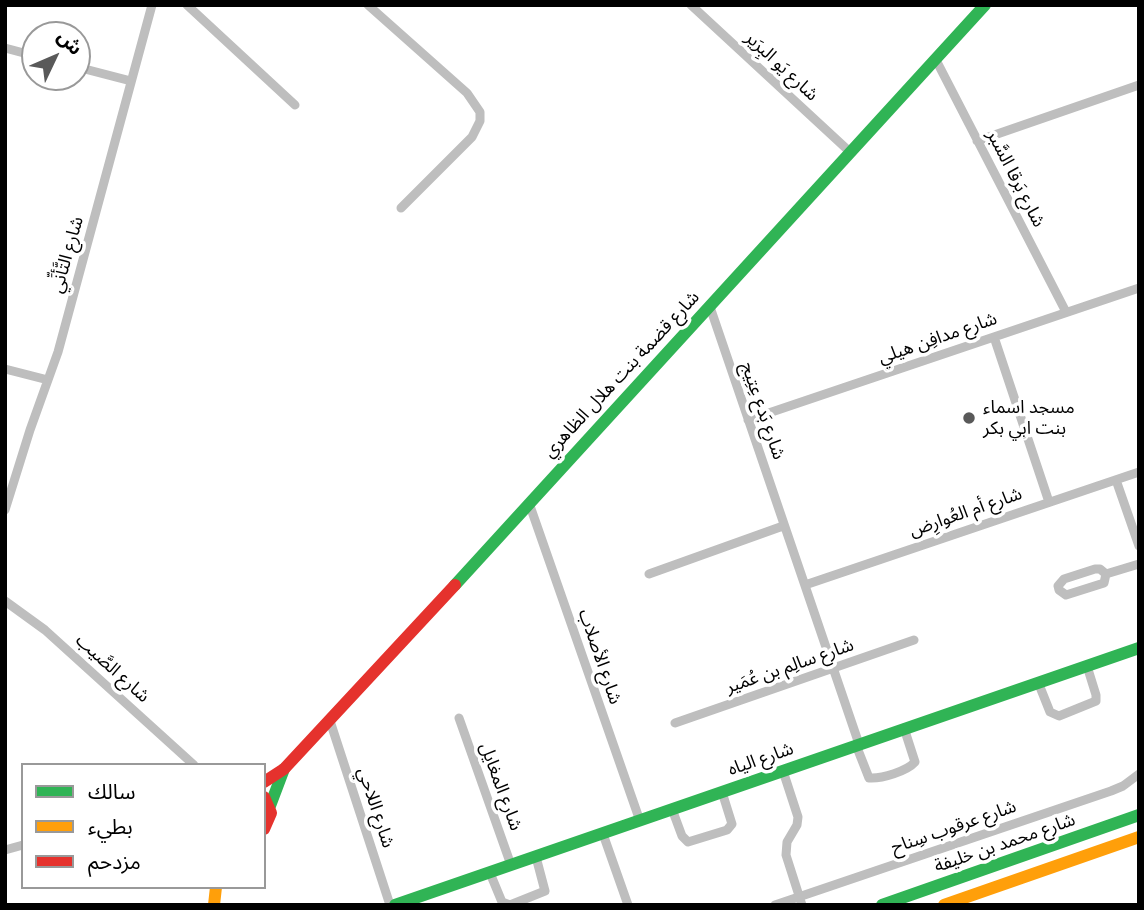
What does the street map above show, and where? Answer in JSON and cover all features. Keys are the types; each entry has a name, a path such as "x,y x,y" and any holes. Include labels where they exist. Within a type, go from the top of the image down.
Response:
{"main road":[{"name":"شارع قضمة بنت هلال الظاهري","path":"266,781 284,768 330,721 985,5"},
{"name":"شارع الياه","path":"392,905 1139,648"},
{"name":"شارع قضمة بنت هلال الظاهري","path":"266,826 270,819 267,801 284,768"},
{"name":"شارع محمد بن خليفة","path":"882,905 1139,816"},
{"path":"944,905 1139,837"}],"street":[{"name":"شارع التَّأنِّي","path":"5,510 92,233 152,5"},
{"path":"187,5 295,105"},
{"name":"شارع يَو البِرَير","path":"691,5 850,152"},
{"path":"374,7 467,93 480,112 480,121 472,137 401,208"},
{"name":"شارع بَرقا السَّبر","path":"936,60 1066,312"},
{"path":"91,71 131,81"},
{"path":"977,141 1139,85"},
{"name":"شارع مدافِن هيلي","path":"748,420 1066,312 1138,292"},
{"name":"شارع بَدع عِتِيج","path":"710,307 869,778 909,767 915,762 904,728"},
{"path":"994,337 1049,502"},
{"path":"5,369 48,380"},
{"name":"شارع أم العُوارِض","path":"805,585 1139,472"},
{"path":"1116,480 1139,546"},
{"name":"شارع الأصلاب","path":"529,503 640,821"},
{"path":"649,574 783,526"},
{"path":"1106,574 1139,564"},
{"path":"1095,569 1104,570 1106,574 1107,579 1100,585 1066,595 1059,590 1058,586 1064,579 1095,569"},
{"name":"شارع الصَّيب","path":"5,601 45,630 192,763"},
{"name":"شارع سالِم بن عُمَير","path":"676,723 914,640"},
{"path":"1038,682 1050,712 1059,716 1096,701 1087,666"},
{"name":"شارع المغايل","path":"459,718 511,865"},
{"name":"شارع اللاحي","path":"330,721 392,905"},
{"path":"783,771 798,817 797,825 787,842 786,855 803,902"},
{"name":"شارع عرقوب سِناح","path":"775,905 803,902 1111,791 1139,774"},
{"path":"672,809 682,836 688,842 727,830 732,824 722,792"},
{"path":"603,834 628,905"},
{"path":"490,873 502,902 510,905 545,891 536,857"}],"traffic: fast":[{"path":"455,585 985,5"},
{"path":"395,905 1139,648"},
{"path":"270,806 284,769"},
{"path":"882,905 1139,815"}],"traffic: slow":[{"path":"944,905 1139,837"},
{"path":"214,905 216,889"}],"traffic: jam":[{"path":"266,781 284,769 455,585"},
{"path":"266,802 271,813 266,824"}],"place":[{"name":"مسجد اسماء بنت ابي بكر","path":"969,418"}]}
